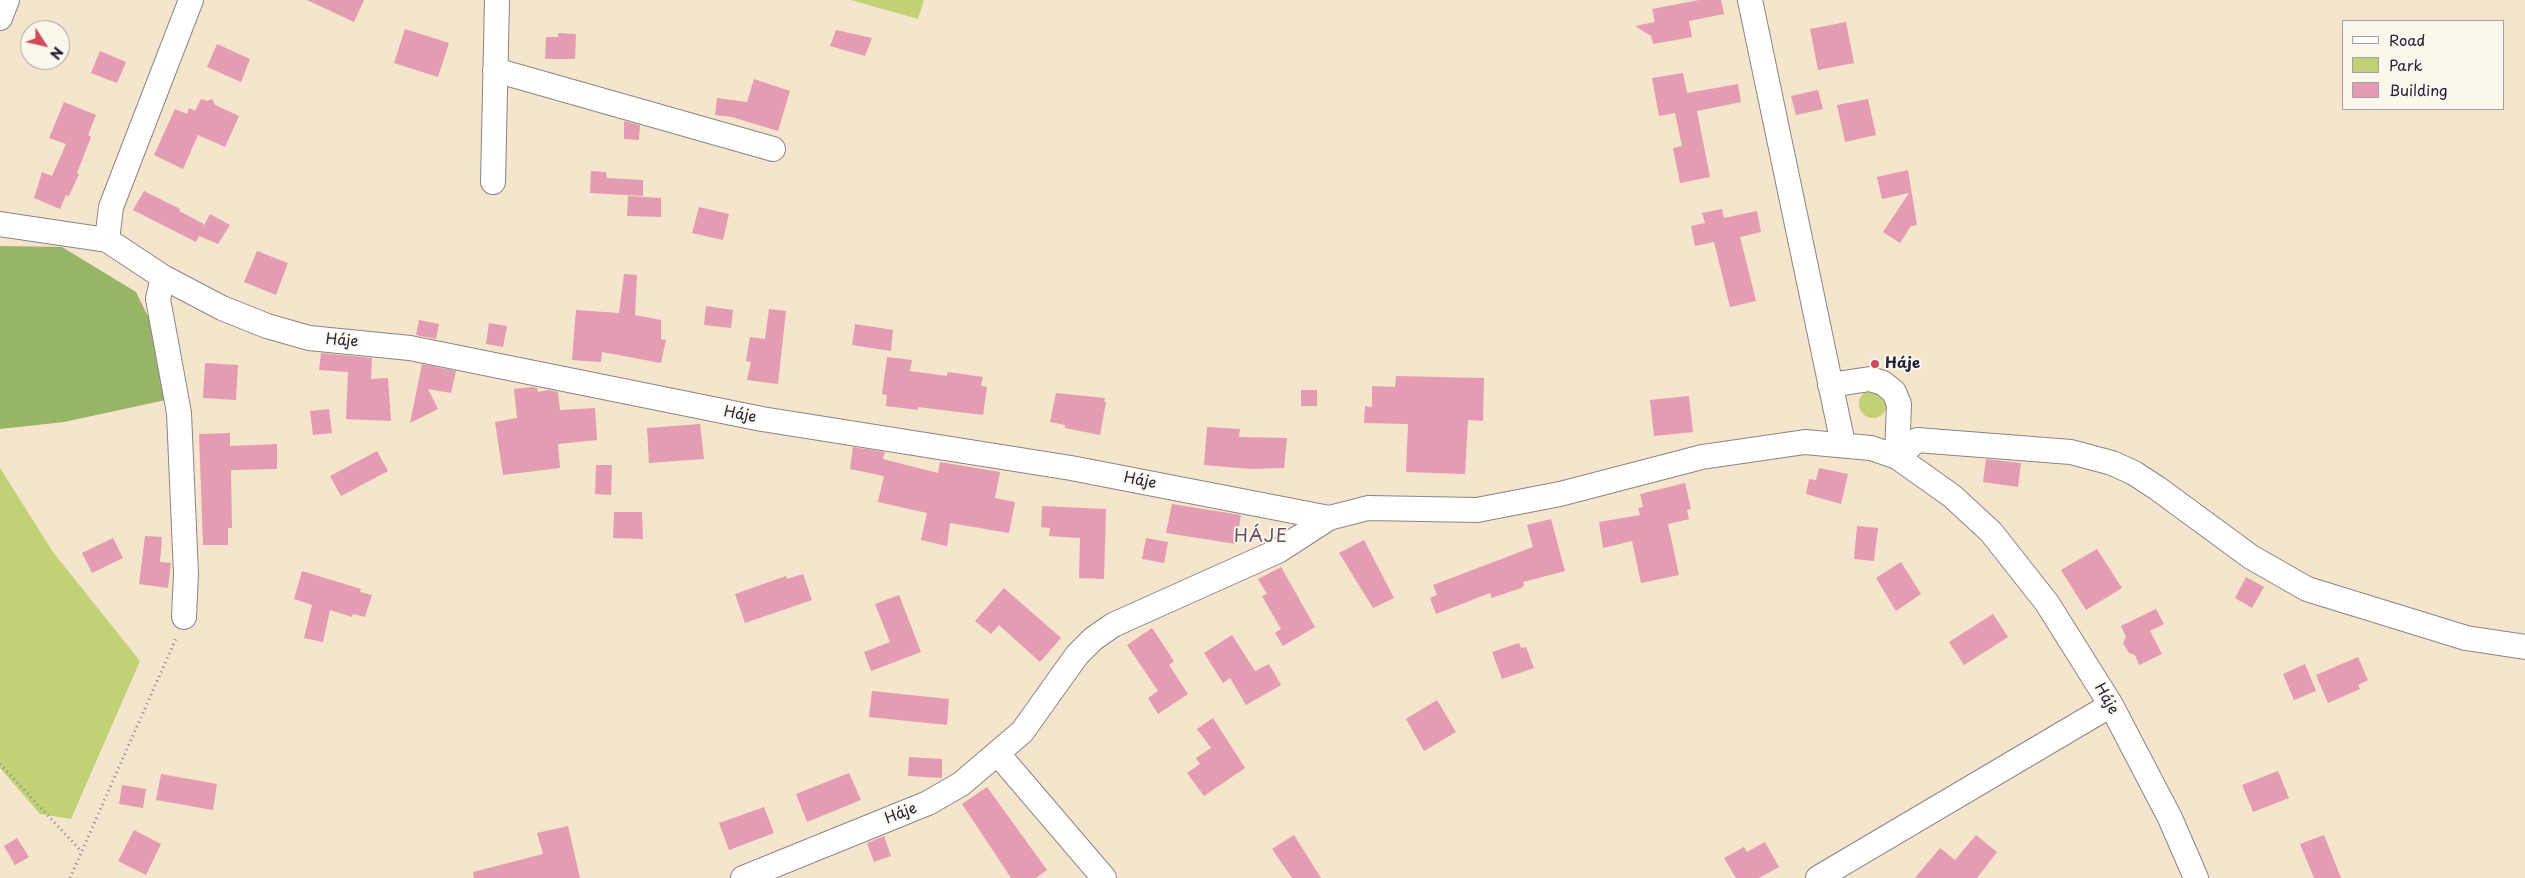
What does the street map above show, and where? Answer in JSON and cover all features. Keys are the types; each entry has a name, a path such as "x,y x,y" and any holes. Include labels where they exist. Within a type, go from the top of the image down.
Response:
{"street":[{"path":"0,18 7,0"},
{"path":"0,224 107,240 111,207 191,0"},
{"path":"493,182 497,0"},
{"path":"1750,0 1843,444"},
{"path":"496,70 773,149"},
{"name":"Háje","path":"107,240 163,277 222,308 267,326 309,338 410,348 762,419 1071,468 1329,518"},
{"path":"163,277 158,299 179,413 186,574 184,617"},
{"path":"1830,386 1870,379 1883,383 1894,392 1899,404 1897,457"},
{"path":"1897,457 1917,440 2071,452 2112,463 2134,473 2158,488 2251,557 2307,589 2466,638 2525,647"},
{"name":"Háje","path":"743,878 928,803 961,784 1022,732 1076,655 1113,625 1278,551 1329,518 1368,508 1477,510 1560,494 1702,457 1805,442 1871,448 1897,457 1952,496 1991,532 2047,603 2111,706 2170,818 2196,878"},
{"path":"1818,878 2111,706"},
{"path":"998,754 1104,878"}],"path":[{"path":"70,878 157,684 184,617"},
{"path":"0,764 81,851"}],"green space":[{"path":"851,0 924,0 918,19"},
{"path":"0,246 62,247 136,292 158,337 175,398 64,422 0,429"},
{"path":"1873,390 1883,394 1887,404 1883,414 1873,418 1863,414 1859,404 1863,394"},
{"path":"0,468 53,552 140,661 71,819 40,814 0,768"}],"building":[{"path":"307,0 364,0 354,22"},
{"path":"1699,0 1721,0 1724,14 1689,21 1692,37 1653,44 1651,36 1635,26 1655,22 1652,9"},
{"path":"1846,22 1854,63 1818,70 1810,29"},
{"path":"405,29 449,43 438,77 394,63"},
{"path":"836,30 872,38 865,56 830,46"},
{"path":"558,33 576,34 575,59 545,59 546,37 558,37"},
{"path":"217,44 250,59 241,82 207,67"},
{"path":"100,51 126,62 117,83 91,73"},
{"path":"1683,73 1687,93 1738,84 1741,102 1697,111 1710,177 1680,183 1673,148 1682,146 1675,113 1659,116 1652,78"},
{"path":"754,79 790,91 778,131 732,117 715,115 717,98 747,102"},
{"path":"1818,90 1823,109 1796,115 1791,96"},
{"path":"201,99 207,101 212,99 215,105 239,116 225,147 198,135 183,169 154,155 175,109 187,114 189,108 195,111"},
{"path":"1868,99 1876,135 1845,142 1837,105"},
{"path":"64,102 96,115 88,135 91,137 77,173 79,174 69,196 66,195 60,209 34,198 42,172 52,176 66,144 49,138"},
{"path":"624,121 640,125 639,140 624,139"},
{"path":"1908,170 1917,225 1911,226 1900,243 1883,232 1909,193 1882,199 1877,177"},
{"path":"591,171 606,172 607,178 643,180 643,196 590,193"},
{"path":"144,191 180,209 179,211 204,224 202,229 210,214 230,225 218,244 199,236 196,242 133,210"},
{"path":"628,196 661,198 661,217 627,216"},
{"path":"699,207 729,214 723,240 692,233"},
{"path":"1722,209 1724,218 1757,211 1761,232 1740,237 1756,301 1730,307 1714,242 1695,246 1691,226 1705,223 1702,213"},
{"path":"257,251 288,263 276,295 244,282"},
{"path":"624,274 637,275 635,315 661,320 661,339 666,340 661,363 602,352 601,362 572,360 576,310 619,313"},
{"path":"706,306 733,310 731,328 704,325"},
{"path":"769,309 786,311 778,384 747,380 751,362 746,361 750,337 765,339"},
{"path":"419,320 439,324 436,339 416,335"},
{"path":"489,323 507,326 503,347 486,344"},
{"path":"855,324 893,330 891,351 852,345"},
{"path":"321,353 372,358 371,379 388,378 391,421 346,419 348,372 319,370"},
{"path":"887,357 912,360 910,371 947,376 948,372 983,377 981,386 987,387 983,415 918,407 918,410 886,406 887,395 882,394"},
{"path":"205,363 238,365 236,400 203,398"},
{"path":"422,364 456,371 451,393 428,389 438,409 410,423"},
{"path":"1396,376 1484,378 1483,421 1468,420 1465,474 1406,472 1408,424 1364,423 1365,406 1372,407 1372,386 1395,387"},
{"path":"537,388 538,392 548,390 558,392 560,410 595,408 597,440 558,444 560,468 503,475 495,422 517,418 514,389"},
{"path":"1301,390 1317,390 1317,406 1301,406"},
{"path":"1056,393 1105,398 1104,402 1106,402 1100,435 1065,428 1065,425 1050,422"},
{"path":"1689,396 1693,432 1654,436 1650,400"},
{"path":"329,409 332,433 313,435 310,411"},
{"path":"700,424 704,459 649,463 647,428"},
{"path":"1207,427 1240,429 1239,437 1287,438 1284,468 1251,469 1204,465"},
{"path":"230,433 230,446 277,444 277,469 231,470 232,528 228,528 228,545 203,545 199,434"},
{"path":"853,447 885,452 883,459 938,473 940,462 1000,472 995,498 1015,502 1009,533 950,523 947,546 921,540 927,513 878,502 884,476 850,469"},
{"path":"377,451 388,471 341,496 330,476"},
{"path":"1986,459 2021,463 2018,487 1983,482"},
{"path":"596,465 612,465 611,495 595,494"},
{"path":"1819,468 1848,474 1841,504 1806,494 1809,479 1816,480"},
{"path":"1685,483 1691,509 1687,510 1689,519 1668,524 1679,575 1641,583 1632,541 1603,548 1599,522 1640,515 1638,508 1643,507 1640,494"},
{"path":"1172,504 1241,515 1236,544 1166,533"},
{"path":"1042,506 1106,509 1104,579 1079,578 1080,538 1049,536 1050,528 1041,527"},
{"path":"614,512 642,512 643,539 613,538"},
{"path":"1551,519 1565,571 1523,582 1524,585 1521,588 1492,598 1490,593 1436,614 1430,598 1437,595 1433,585 1533,547 1527,525"},
{"path":"1857,526 1878,528 1874,561 1854,559"},
{"path":"145,536 162,537 160,562 171,563 168,588 139,584"},
{"path":"113,538 123,558 92,573 82,553"},
{"path":"1146,538 1168,542 1164,563 1142,559"},
{"path":"1364,540 1394,598 1373,608 1339,553"},
{"path":"2097,549 2122,588 2086,610 2061,570"},
{"path":"1901,562 1921,594 1896,611 1876,578"},
{"path":"1281,567 1315,627 1283,646 1275,633 1281,629 1262,596 1267,594 1258,579"},
{"path":"302,571 361,589 360,592 372,595 365,617 353,614 352,617 330,610 323,642 304,638 312,605 294,599"},
{"path":"803,574 812,600 745,623 735,594 786,576 787,579"},
{"path":"2246,577 2264,587 2252,608 2235,598"},
{"path":"1004,588 1061,638 1040,662 999,625 991,634 975,621"},
{"path":"899,595 921,652 871,671 864,652 890,642 875,604"},
{"path":"2156,609 2164,624 2150,631 2162,654 2139,665 2135,655 2129,653 2123,643 2126,637 2121,626"},
{"path":"1993,614 2008,637 1964,665 1949,642"},
{"path":"1152,628 1174,661 1169,665 1188,694 1158,714 1148,698 1158,691 1127,645"},
{"path":"1232,635 1255,671 1269,664 1281,685 1246,705 1230,678 1223,683 1204,653"},
{"path":"1519,643 1521,648 1526,647 1534,668 1502,679 1492,652"},
{"path":"2358,657 2368,680 2358,685 2360,689 2328,703 2316,675"},
{"path":"2305,664 2316,691 2294,700 2283,674"},
{"path":"872,691 949,699 947,725 869,717"},
{"path":"1437,700 1456,732 1424,751 1406,719"},
{"path":"1213,718 1245,768 1204,796 1187,773 1200,764 1196,758 1211,748 1197,729"},
{"path":"909,757 942,759 942,778 908,776"},
{"path":"2278,771 2289,798 2253,812 2242,785"},
{"path":"849,773 861,800 807,822 796,794"},
{"path":"161,774 217,784 213,810 156,800"},
{"path":"122,785 146,789 143,808 119,804"},
{"path":"987,787 1047,870 1036,878 1011,878 962,804"},
{"path":"764,807 774,833 729,850 719,823"},
{"path":"568,826 580,878 474,878 473,872 543,854 537,833"},
{"path":"134,830 161,844 146,875 118,861"},
{"path":"1294,835 1321,878 1292,878 1272,849"},
{"path":"1976,835 1997,852 1977,878 1915,878 1940,848 1955,860"},
{"path":"2324,835 2341,878 2314,878 2300,844"},
{"path":"884,836 891,856 874,862 867,843"},
{"path":"17,838 29,857 15,865 4,846"},
{"path":"1765,842 1779,867 1759,878 1736,878 1724,858 1744,847 1747,852"}],"place":[{"name":"Háje","path":"1875,364"}],"district":[{"name":"HÁJE","path":"1261,537"}]}
